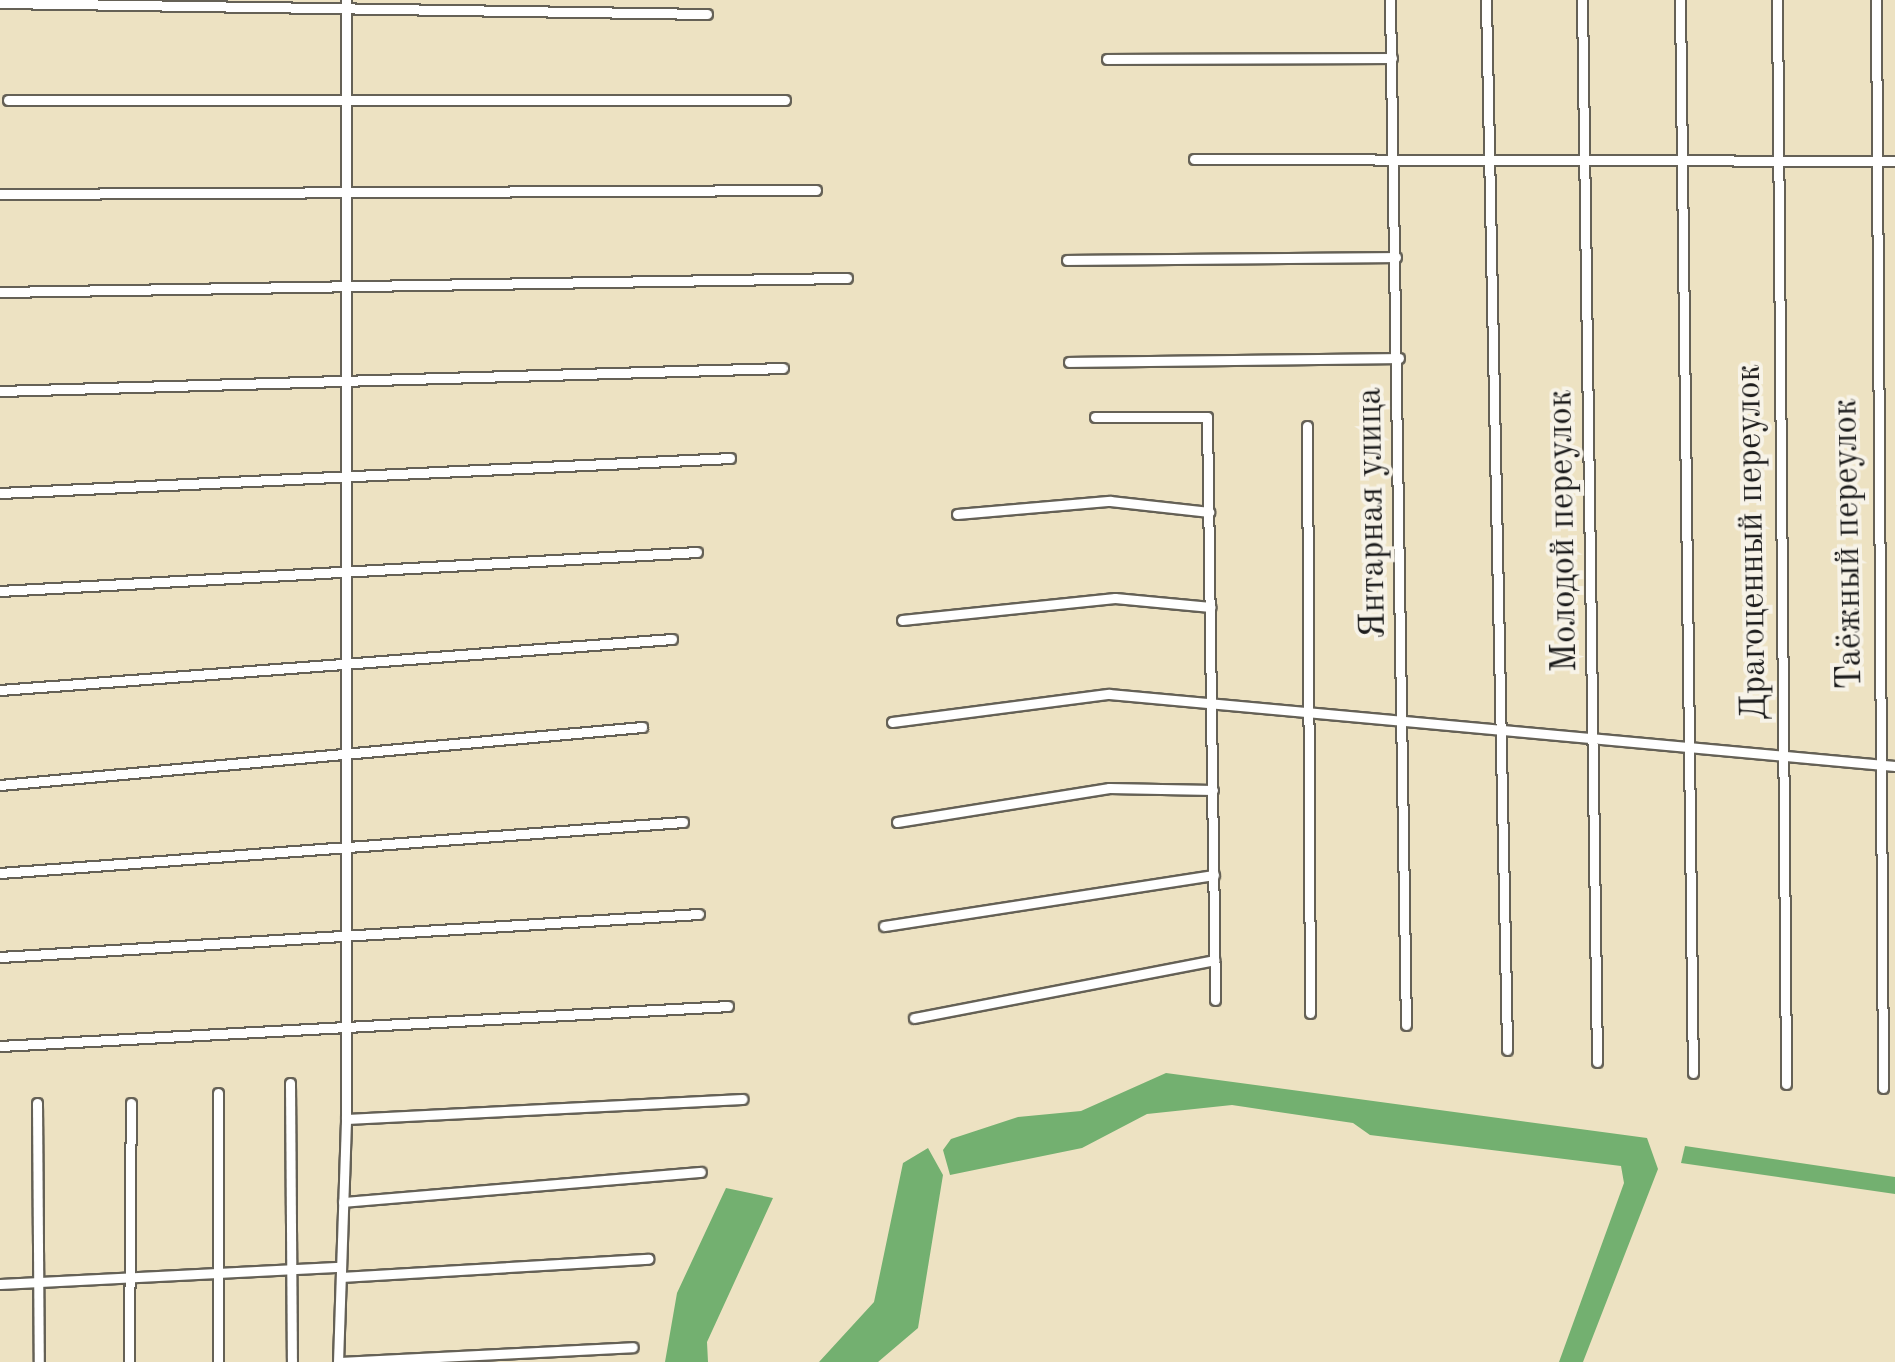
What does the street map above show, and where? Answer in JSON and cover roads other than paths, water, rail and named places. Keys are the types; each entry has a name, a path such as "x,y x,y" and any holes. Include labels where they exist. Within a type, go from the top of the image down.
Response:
{"street":[{"name":"Янтарная улица","path":"1390,0 1406,1025"},
{"path":"1486,0 1508,1050"},
{"name":"Молодой переулок","path":"1582,0 1597,1062"},
{"path":"1680,0 1693,1073"},
{"name":"Драгоценный переулок","path":"1777,0 1786,1084"},
{"name":"Таёжный переулок","path":"1876,0 1874,158 1883,1088"},
{"path":"346,2 346,1119 339,1362 634,1347"},
{"path":"0,4 346,2 707,14"},
{"path":"1107,59 1392,58"},
{"path":"8,100 785,100"},
{"path":"1194,159 1394,154 1895,161"},
{"path":"0,194 816,190"},
{"path":"1067,260 1396,257"},
{"path":"0,292 847,278"},
{"path":"1069,362 1398,358"},
{"path":"0,391 783,368"},
{"path":"1095,417 1207,417 1215,1000"},
{"path":"1308,426 1310,1012"},
{"path":"0,492 730,458"},
{"path":"957,514 1110,502 1209,512"},
{"path":"0,591 697,552"},
{"path":"902,620 1115,598 1210,606"},
{"path":"0,690 346,668 672,639"},
{"path":"892,722 1109,694 1895,766"},
{"path":"0,784 345,757 642,727"},
{"path":"897,822 1109,788 1213,790"},
{"path":"0,872 683,822"},
{"path":"884,926 1214,875"},
{"path":"0,957 699,914"},
{"path":"914,1018 1214,960"},
{"path":"0,1046 728,1006"},
{"path":"290,1083 292,1362"},
{"path":"218,1092 218,1362"},
{"path":"346,1119 742,1099"},
{"path":"37,1102 39,1362"},
{"path":"130,1362 131,1103"},
{"path":"344,1202 702,1172"},
{"path":"0,1284 648,1259"}]}
